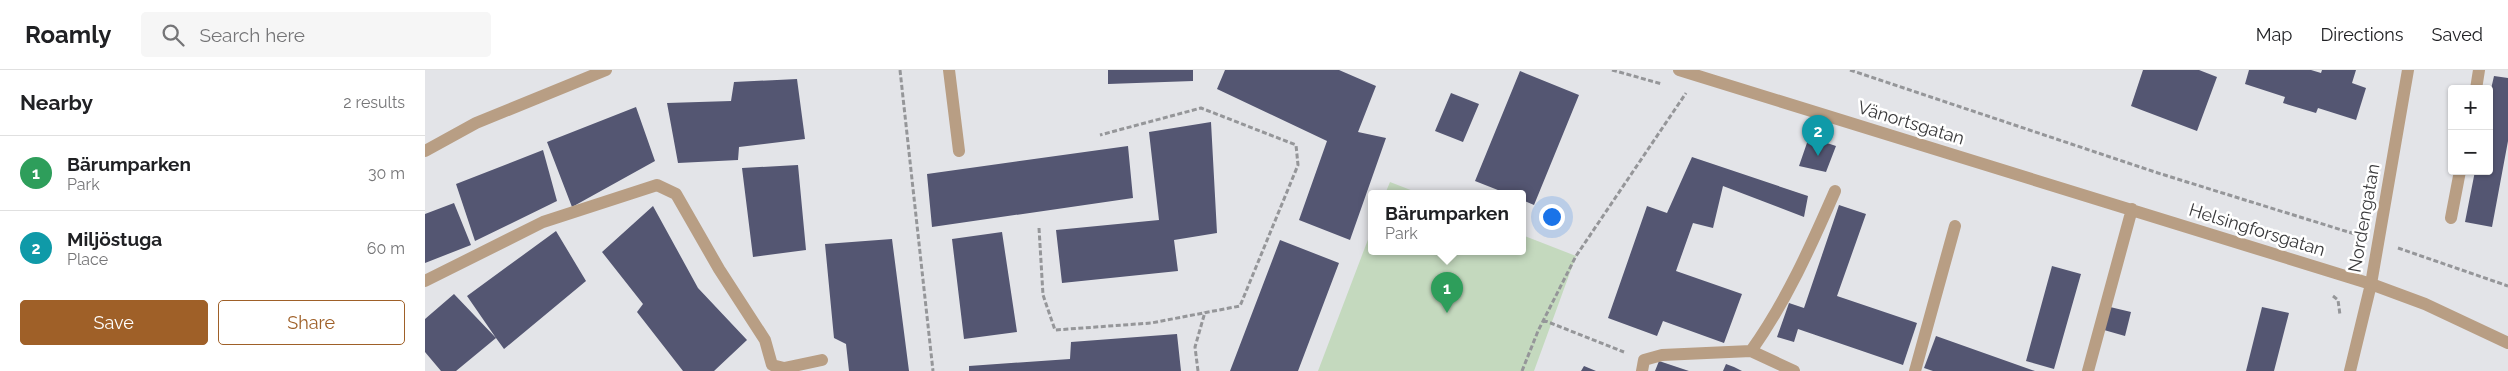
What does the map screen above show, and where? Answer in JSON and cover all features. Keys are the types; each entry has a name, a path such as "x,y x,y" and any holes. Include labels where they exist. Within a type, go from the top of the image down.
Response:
{"street":[{"path":"425,151 476,123 606,70"},
{"path":"949,70 959,151"},
{"name":"Vänortsgatan","path":"1679,70 2132,209"},
{"name":"Nordengatan","path":"2350,371 2371,284 2408,70"},
{"path":"2477,85 2479,70"},
{"path":"2451,218 2459,175"},
{"path":"425,281 543,222 657,184 677,194 719,269 765,340 772,365 784,368 823,360"},
{"path":"1751,351 1777,315 1835,191"},
{"path":"2088,371 2132,209"},
{"name":"Helsingforsgatan","path":"2132,209 2371,284"},
{"path":"1915,371 1955,226"},
{"path":"2371,284 2425,304 2508,343"},
{"path":"1643,366 1662,355 1751,351 1794,371"}],"path":[{"path":"900,70 933,371"},
{"path":"1850,70 2158,172 2377,241 2508,286"},
{"path":"1522,371 1543,320 1576,256 1688,91 1695,75"},
{"path":"1039,228 1043,295 1055,330 1151,322 1240,306 1298,165 1296,145 1201,108 1099,135"},
{"path":"2328,290 2338,300 2341,318"},
{"path":"1198,371 1195,347 1205,312"},
{"path":"1543,320 1643,366"}],"green space":[{"path":"1390,182 1411,190 1387,190"},
{"path":"1526,237 1576,256 1534,371 1318,371 1368,240 1368,255 1526,255"}],"building":[{"path":"1108,70 1193,70 1193,81 1108,84"},
{"path":"1225,70 1339,70 1376,86 1358,132 1386,138 1350,240 1299,220 1327,141 1217,89"},
{"path":"2143,70 2199,70 2217,77 2197,131 2131,106"},
{"path":"2249,70 2311,70 2321,73 2322,70 2356,70 2352,83 2366,88 2356,120 2318,108 2316,113 2283,103 2285,97 2245,84"},
{"path":"1520,71 1579,95 1534,205 1526,202 1526,190 1498,190 1475,181"},
{"path":"2494,76 2508,78 2508,141 2492,227 2465,222 2474,175 2493,175 2492,85"},
{"path":"797,79 805,139 739,147 738,160 678,163 667,103 731,101 734,82"},
{"path":"1451,93 1479,104 1463,142 1435,131"},
{"path":"636,107 655,161 572,207 547,142"},
{"path":"1211,122 1217,233 1174,240 1178,271 1062,283 1056,230 1159,220 1149,132"},
{"path":"1809,137 1836,146 1826,172 1799,166"},
{"path":"1128,146 1133,198 932,227 927,174"},
{"path":"543,150 557,201 475,241 456,184"},
{"path":"1692,157 1808,196 1804,217 1723,186 1713,228 1693,223 1676,271 1742,294 1724,343 1663,321 1657,336 1608,318 1647,206 1667,213"},
{"path":"798,165 806,250 753,257 742,168"},
{"path":"454,203 471,245 425,263 425,214"},
{"path":"1839,205 1866,214 1837,296 1917,323 1903,365 1798,329 1794,342 1777,337 1789,303 1804,308"},
{"path":"653,206 698,288 747,340 714,371 683,371 637,312 643,304 602,252"},
{"path":"556,231 586,281 504,349 467,296"},
{"path":"1002,232 1017,332 964,339 952,239"},
{"path":"892,239 909,371 849,371 846,344 834,338 825,244"},
{"path":"1280,240 1339,263 1298,371 1230,371"},
{"path":"2052,266 2081,274 2054,369 2026,361"},
{"path":"454,294 496,338 456,371 441,371 425,352 425,319"},
{"path":"2110,307 2131,312 2125,336 2104,330"},
{"path":"2262,307 2289,313 2274,371 2246,371"},
{"path":"1177,334 1181,371 969,371 969,366 1070,359 1071,342"},
{"path":"1936,336 2035,371 1933,371 1924,368"},
{"path":"1659,361 1689,371 1655,371"},
{"path":"1726,364 1734,367 1742,371 1723,371"},
{"path":"1584,366 1596,371 1581,371"}],"place":[{"name":"Miljöstuga","path":"1818,156"},
{"name":"Bärumparken","path":"1447,313"}]}
